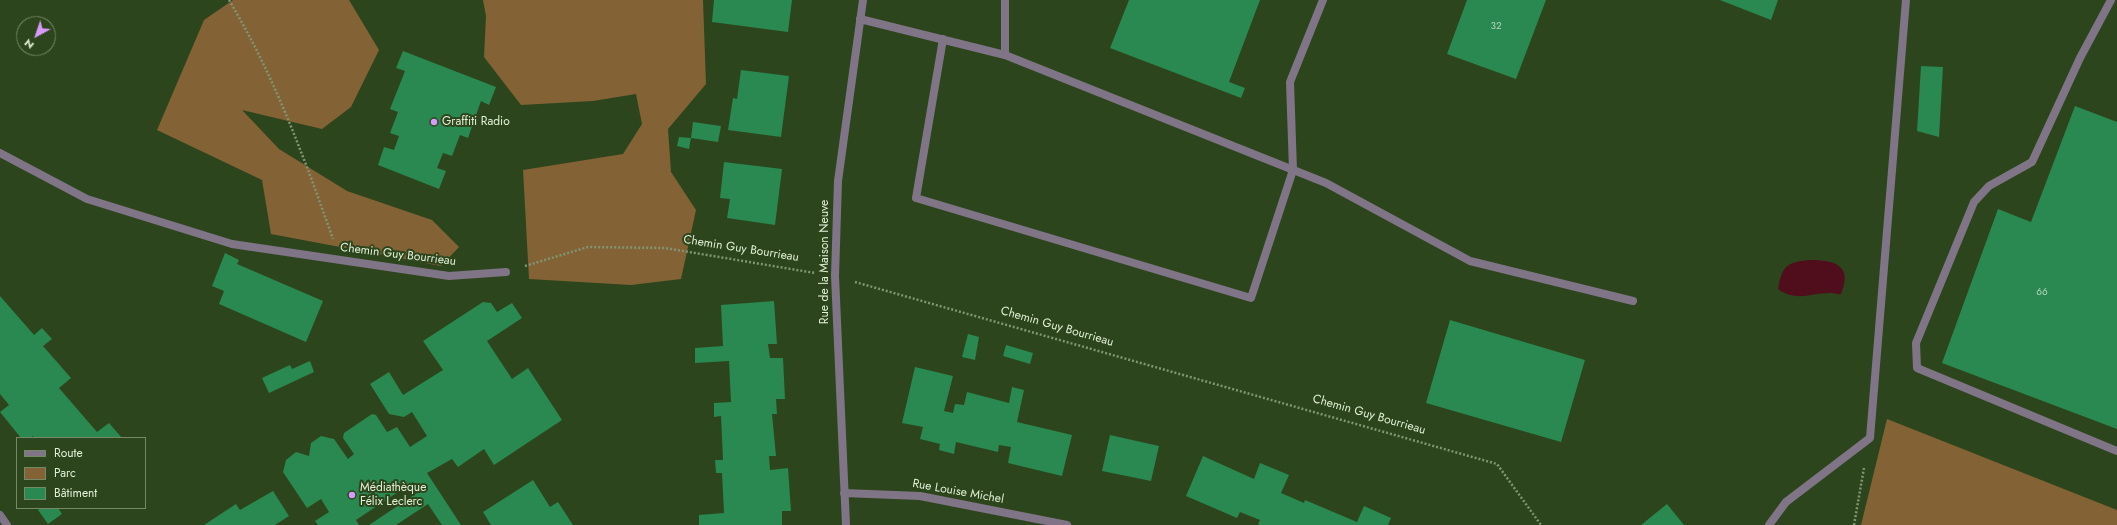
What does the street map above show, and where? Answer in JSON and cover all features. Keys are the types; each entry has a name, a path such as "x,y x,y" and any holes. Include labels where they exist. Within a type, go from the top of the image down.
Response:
{"street":[{"name":"Rue de la Maison Neuve","path":"846,525 835,276 838,181 863,0"},
{"path":"1005,0 1005,55"},
{"path":"943,40 916,198 1251,298 1293,170 1290,82 1323,0"},
{"path":"1769,525 1786,502 1870,438 1906,0"},
{"path":"2117,2 2111,0 2080,58 2032,162 1988,186 1974,202 1916,343 1917,368 2117,450"},
{"path":"860,19 1005,55 1326,183 1470,261 1633,301"},
{"name":"Chemin Guy Bourrieau","path":"0,154 87,199 232,244 449,276 506,272"},
{"name":"Rue Louise Michel","path":"844,493 920,496 1067,525"},
{"path":"0,515 7,525"}],"path":[{"path":"229,0 249,33 303,154 340,260"},
{"name":"Chemin Guy Bourrieau","path":"506,272 588,247 665,248 835,276 1497,464 1541,525"},
{"path":"1854,525 1870,438"}],"green space":[{"path":"233,0 349,0 379,50 351,107 322,129 242,110 279,149 347,191 432,220 459,247 441,266 271,234 262,180 157,130 204,20"},
{"path":"483,0 703,0 706,84 668,129 671,172 696,210 681,279 631,285 529,279 523,170 623,154 642,124 636,94 593,101 521,105 484,57 486,16"},
{"path":"1887,419 2117,510 2117,525 1861,525"}],"shaded area":[{"path":"1809,260 1834,263 1843,270 1845,276 1841,294 1824,293 1798,296 1785,293 1778,289 1781,275 1787,267 1795,262"}],"building":[{"path":"714,0 792,0 788,32 712,22"},
{"path":"1129,0 1260,0 1229,82 1245,88 1241,98 1110,48"},
{"path":"1467,0 1546,0 1516,79 1447,54"},
{"path":"1720,0 1778,0 1771,20"},
{"name":"Graffiti Radio","path":"403,51 496,87 489,105 481,101 468,138 460,135 452,156 443,153 437,168 446,171 439,189 378,165 384,147 394,150 399,136 390,133 398,112 390,109 405,71 396,68"},
{"path":"1921,66 1943,67 1939,137 1917,131"},
{"path":"741,70 789,76 781,137 728,130 733,98 737,99"},
{"path":"2075,106 2117,122 2117,429 1942,363 1998,209 2031,222"},
{"path":"693,122 721,126 718,142 691,138"},
{"path":"679,137 691,138 689,149 677,146"},
{"path":"724,162 782,169 775,225 727,218 730,199 720,198"},
{"path":"225,253 239,260 237,264 323,301 306,342 219,304 224,291 212,286"},
{"path":"0,296 34,335 42,328 52,339 43,346 71,378 59,388 97,432 109,423 121,437 20,437 0,412 9,405 0,394"},
{"path":"774,301 777,344 768,344 770,358 783,358 785,399 776,399 777,414 772,414 776,456 769,456 770,470 788,468 791,511 782,511 782,525 699,525 699,515 724,513 722,473 716,473 715,460 723,460 721,416 714,417 714,403 731,402 729,361 695,363 695,348 723,346 721,305"},
{"path":"483,302 491,303 497,312 512,303 522,318 487,341 512,379 528,368 562,420 494,465 484,449 458,467 452,459 427,473 461,525 442,525 428,504 396,525 369,525 420,491 413,482 356,520 359,525 318,525 315,521 329,512 321,499 307,508 283,472 286,460 296,452 309,456 311,443 321,436 334,439 348,459 354,454 343,438 344,433 372,414 376,415 387,432 397,427 410,447 427,436 412,412 404,417 389,414 370,384 389,372 403,395 443,370 423,341"},
{"path":"1450,320 1585,360 1561,442 1426,403"},
{"path":"968,334 979,337 975,360 962,357"},
{"path":"1006,345 1033,353 1030,364 1003,356"},
{"path":"310,361 314,372 269,393 262,378 290,365 292,369"},
{"path":"915,367 953,376 944,411 953,413 955,404 964,405 967,392 1009,403 1012,387 1024,390 1017,422 1072,435 1062,476 1008,463 1011,447 999,445 998,452 956,442 954,454 939,450 940,444 920,439 923,427 902,423"},
{"path":"1110,435 1159,446 1151,481 1102,471"},
{"path":"1203,456 1254,479 1260,463 1289,475 1281,493 1304,503 1305,500 1357,522 1364,506 1391,518 1388,525 1260,525 1258,524 1260,520 1240,512 1237,518 1186,496"},
{"path":"533,480 550,507 558,502 573,525 491,525 483,512"},
{"path":"273,491 289,516 275,525 204,525 236,504 240,510"},
{"path":"1667,504 1684,525 1641,525"},
{"path":"59,509 62,514 48,524 38,510"}],"place":[{"name":"Graffiti Radio","path":"434,122"},
{"name":"Médiathèque Félix Leclerc","path":"352,495"}]}
